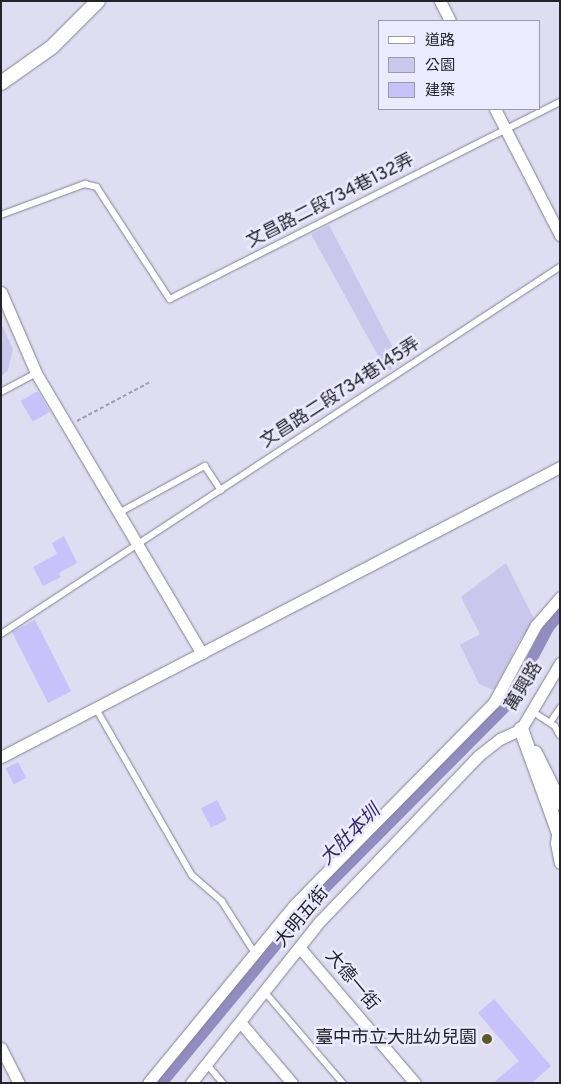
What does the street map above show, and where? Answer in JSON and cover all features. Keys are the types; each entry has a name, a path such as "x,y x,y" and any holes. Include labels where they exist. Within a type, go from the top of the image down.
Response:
{"street":[{"path":"1,83 52,47 98,1"},
{"path":"440,1 450,20"},
{"path":"496,110 560,235"},
{"path":"1,292 36,373 202,654"},
{"path":"1,757 560,467"},
{"path":"148,1083 254,951 295,904 494,702 536,625 560,597"},
{"name":"萬興路","path":"520,729 532,712 560,662"},
{"path":"520,729 548,775 560,803"},
{"path":"520,729 559,830 556,842 560,863"},
{"name":"大明五街","path":"191,1083 320,921 478,756 500,739 520,729"},
{"name":"大德一街","path":"300,948 415,1083"},
{"path":"240,1022 292,1083"},
{"path":"1,1048 19,1083"}],"lane":[{"name":"文昌路二段734巷132弄","path":"1,215 57,192 85,184 97,186 170,300 560,102"},
{"name":"文昌路二段734巷145弄","path":"1,634 560,267"},
{"path":"1,392 36,373"},
{"path":"119,513 205,466 221,490"},
{"path":"96,708 192,876 222,901 254,951"},
{"path":"550,723 560,708"},
{"path":"532,712 550,723 560,734"},
{"path":"265,992 343,1083"},
{"path":"207,1064 223,1083"}],"path":[{"path":"68,426 150,382"}],"green space":[{"path":"329,225 401,363 387,372 311,234"},
{"path":"1,323 13,349 8,370 1,377"},
{"path":"506,563 535,621 520,640 494,690 479,684 460,645 480,634 461,597"}],"building":[{"path":"38,391 50,412 33,422 21,401"},
{"path":"64,536 77,563 59,573 61,577 43,586 33,567 57,554 52,543"},
{"path":"35,620 71,691 48,703 12,632"},
{"path":"18,762 26,778 14,784 6,768"},
{"path":"217,800 227,820 211,828 201,808"},
{"path":"494,999 551,1066 532,1083 493,1083 519,1061 478,1013"}],"waterway":[{"name":"大肚本圳","path":"161,1083 314,898 508,703 548,627 560,613"}],"place":[{"name":"臺中市立大肚幼兒園","path":"487,1039"}]}
